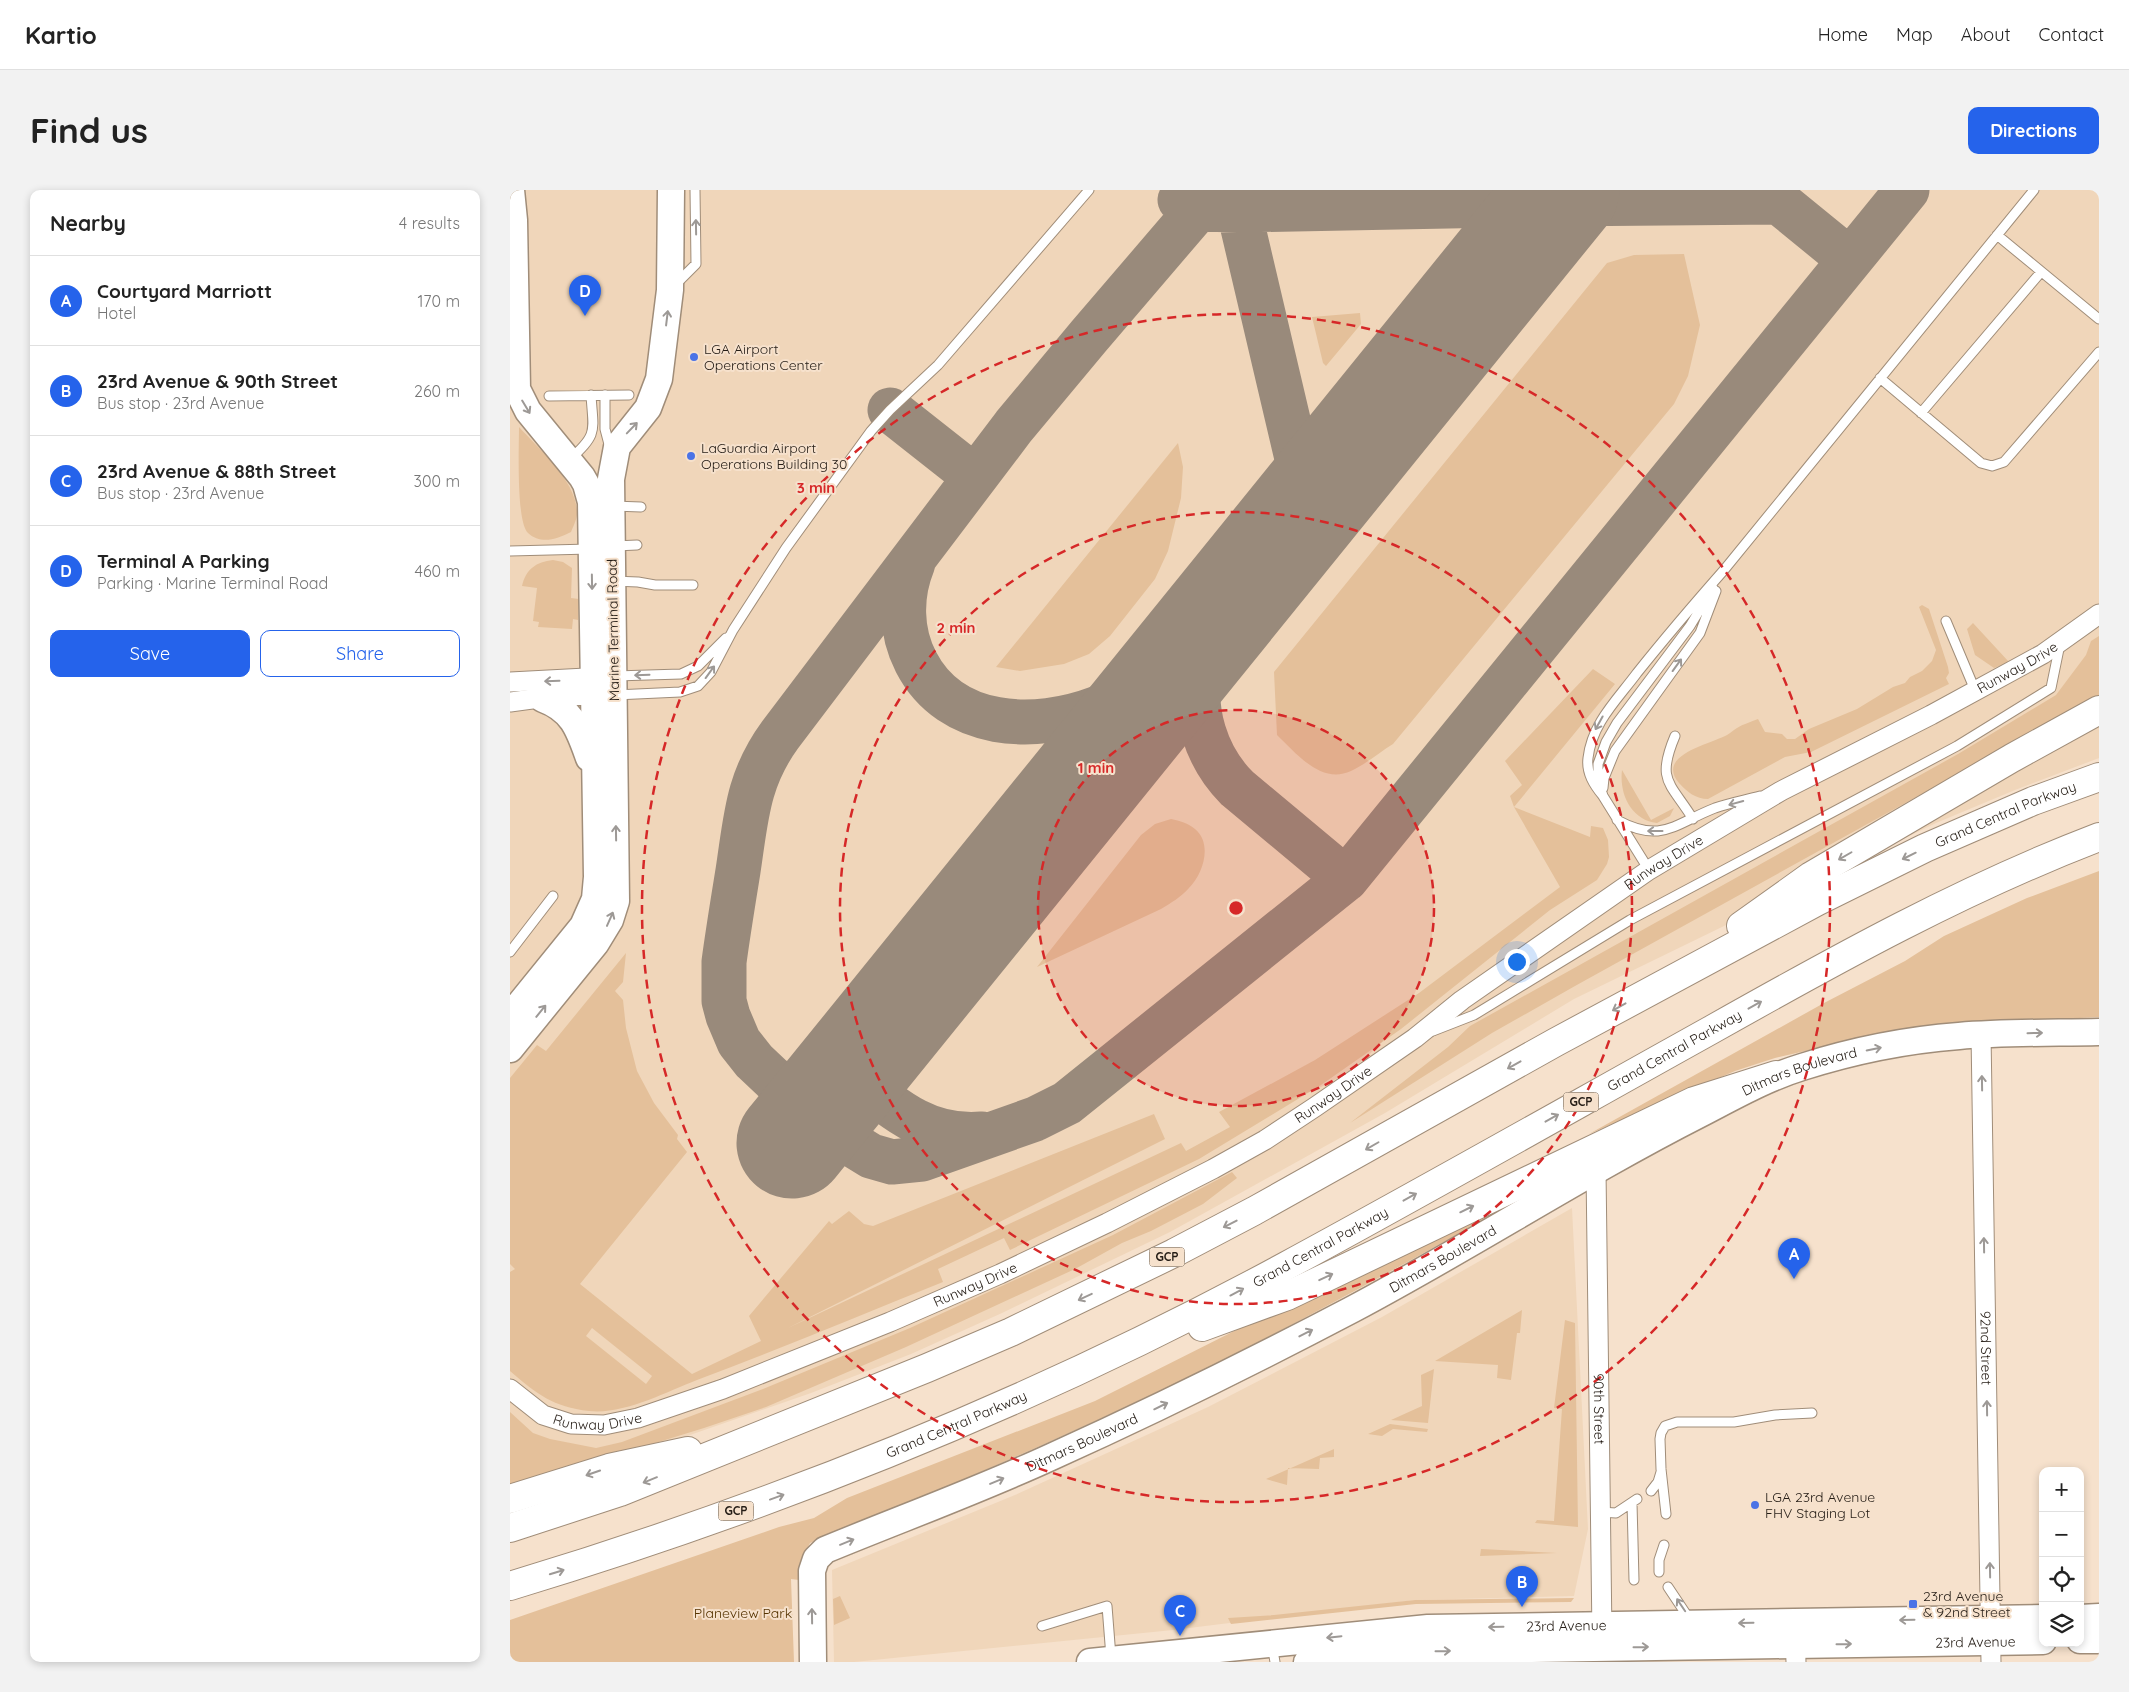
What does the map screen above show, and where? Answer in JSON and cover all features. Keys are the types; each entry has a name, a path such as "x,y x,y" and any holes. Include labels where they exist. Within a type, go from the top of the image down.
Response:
{"highway":[{"path":"1662,984 1795,887 1984,774 2099,710"},
{"path":"1903,824 2046,752 2099,729"},
{"name":"Grand Central Parkway","path":"510,1528 620,1492 927,1368 1002,1335 1174,1253 1330,1170 1484,1082 1662,984 1818,901 1925,848 2033,801 2099,777"},
{"name":"Grand Central Parkway","path":"510,1586 674,1534 788,1493 909,1445 1068,1375 1192,1315 1291,1263 1891,931 1990,882 2099,837"},
{"path":"1068,1375 1287,1296 1694,1101 1776,1076"},
{"path":"510,1499 609,1468 760,1436"}],"street":[{"name":"Marine Terminal Road","path":"511,190 514,220 517,389 528,411 568,460 601,506"},
{"name":"Marine Terminal Road","path":"510,1049 596,943 614,910 617,891 604,686 601,506 620,441 643,416 658,388 670,290 670,190"},
{"name":"Marine Terminal Road","path":"510,1016 583,926 592,907 597,878 594,772 604,686 612,582 601,548"},
{"name":"Runway Drive","path":"510,1389 544,1415 571,1424 593,1426 632,1420 723,1389 946,1298 1052,1250 1162,1195 1265,1140 1366,1073 1462,1000 1649,870 1781,791 1931,716 2060,644 2099,614"},
{"path":"510,682 604,686"},
{"path":"510,702 543,698 604,686"},
{"path":"543,698 562,708 572,719 594,772"},
{"name":"Ditmars Boulevard","path":"813,1662 812,1571 816,1559 825,1550 945,1503 1050,1458 1280,1347 1397,1285 1683,1122 1776,1076 1805,1066 1871,1049 1926,1040 1981,1034 2099,1032"},
{"name":"92nd Street","path":"1981,1034 1991,1641"},
{"name":"90th Street","path":"1596,1170 1602,1642"},
{"path":"2084,1618 2099,1617"},
{"name":"23rd Avenue","path":"1991,1641 2039,1620"},
{"name":"23rd Avenue","path":"1602,1642 1693,1624 1795,1643"},
{"path":"2084,1640 2099,1640"},
{"name":"23rd Avenue","path":"1101,1661 1402,1648 1602,1642 2039,1641"},
{"name":"23rd Avenue","path":"1318,1661 1402,1648"}],"lane":[{"path":"670,290 696,264 695,190"},
{"path":"604,686 680,692 698,686 718,661 733,630 791,540 872,431 890,410 944,358 1089,190"},
{"path":"1649,870 1589,776 1587,760 1591,740 1598,724 1680,618 1724,570 2034,190"},
{"path":"1997,235 2099,319"},
{"path":"1921,413 2041,272"},
{"path":"1880,378 1981,463 1992,466 2004,462 2099,352"},
{"path":"568,460 591,438 591,395"},
{"path":"605,395 605,429 613,460"},
{"path":"549,396 629,395"},
{"path":"601,506 641,507"},
{"path":"510,551 637,546"},
{"path":"1603,796 1598,779 1598,764 1606,742 1617,723 1690,626 1724,570"},
{"path":"1603,796 1604,778 1615,751 1700,633 1724,570"},
{"path":"612,582 693,585"},
{"path":"1946,621 1975,690"},
{"path":"604,686 692,670 704,661 733,630"},
{"path":"1414,1038 1474,1014 1630,920 1957,746 2051,688 2060,644"},
{"path":"1675,736 1665,764 1666,777 1693,819"},
{"path":"1616,820 1628,826 1653,832 1666,831 1715,808 1781,791"},
{"path":"510,952 553,896"},
{"path":"1666,1514 1661,1469 1661,1433 1665,1426 1673,1423 1734,1422 1775,1415 1812,1413"},
{"path":"1652,1491 1658,1482 1661,1469"},
{"path":"1600,1512 1616,1513 1635,1501 1634,1580"},
{"path":"1659,1572 1664,1545"},
{"path":"1668,1587 1693,1624"},
{"path":"1042,1626 1108,1606 1101,1661"}],"shaded area":[{"path":"510,190 2099,190 2099,758 1936,823 1574,999 1385,1113 1170,1232 1002,1313 911,1354 811,1393 667,1443 510,1492"},
{"path":"1572,1208 1588,1529 1574,1596 1415,1600 1173,1630 854,1662 834,1662 832,1570 1015,1495 1208,1407 1382,1317"}],"green space":[{"path":"1684,254 1700,325 1688,376 1674,404 1393,744 1357,768 1340,774 1329,774 1319,771 1310,765 1277,735 1274,672 1607,263 1634,255"},
{"path":"1360,313 1361,324 1326,366 1323,363 1312,317"},
{"path":"519,427 556,466 576,502 577,516 571,532 560,537 549,540 538,539 528,533 524,526 519,483"},
{"path":"1178,443 1183,467 1181,498 1168,551 1155,579 1110,636 1089,654 1064,664 1020,671 996,667"},
{"path":"553,560 563,562 572,568 571,598 579,599 578,620 573,619 572,629 538,627 539,622 533,621 537,588 522,586 526,575 533,567"},
{"path":"1922,605 1929,609 1948,667 1949,673 1946,678 1949,684 1811,752 1785,757 1708,799 1692,794 1679,783 1674,773 1674,765 1679,758 1698,747 1727,735 1742,725 1758,719 1765,732 1782,734 1787,739 1795,739 1809,729 1857,709 1893,687 1905,683 1910,677 1922,671 1932,661 1936,650 1919,607"},
{"path":"1973,623 2009,662 1994,668 1975,655 1967,629"},
{"path":"2099,636 2099,700 1974,765 1575,986 1492,1033 1350,1123 1448,1047 1470,1026 1958,754 2056,695 2086,655 2091,641"},
{"path":"1593,669 1615,684 1514,807 1510,796 1522,785 1505,761"},
{"path":"1622,770 1651,820 1674,808 1670,816 1657,823 1640,817 1625,797"},
{"path":"1514,807 1590,837 1591,826 1603,828 1608,840 1609,857 1597,880 1550,910 1401,1029 1321,1085 1199,1159 1010,1250 1004,1238 938,1269 943,1282 644,1402 616,1410 589,1411 555,1403 537,1393 510,1371 510,1272 515,1269 510,1264 510,1078 537,1045 546,1051 626,953 623,982 615,991 623,1000 626,1028 637,1071 654,1103 678,1135 677,1139 687,1152 580,1284 692,1374 761,1341 749,1316 829,1221 832,1224 849,1211 864,1224 873,1226 1154,1114 1165,1139 788,1328 1181,1143 1186,1151 1230,1127 1219,1112 1315,1060 1419,993 1560,887","holes":["592,1328 652,1376 646,1384 586,1336"]},
{"path":"1171,819 1184,822 1195,829 1204,843 1205,851 1202,867 1189,888 1161,909 1037,967 1141,835 1155,824"},
{"path":"2099,871 2099,1017 1965,1024 1827,1046 1775,1058 1735,1071 1589,1134 1824,1003 1905,961 1944,936 2027,898"},
{"path":"1232,1172 1237,1178 1203,1204 1151,1231 1122,1243 1075,1269 906,1347 766,1407 510,1488 510,1412 533,1433 550,1439 596,1448 622,1442 763,1389 910,1328 1113,1235"},
{"name":"Planeview Park","path":"1531,1194 1383,1276 1181,1381 1024,1453 810,1543 801,1561 799,1580 791,1579 794,1662 510,1662 510,1620 779,1527 814,1518 847,1498 1095,1401 1302,1297"},
{"path":"1522,1310 1520,1333 1517,1333 1511,1380 1497,1378 1498,1365 1435,1361"},
{"path":"1565,1320 1575,1323 1578,1527 1535,1523 1537,1520 1554,1521 1562,1409 1554,1408"},
{"path":"1434,1369 1428,1423 1391,1420 1422,1406 1421,1375"},
{"path":"1390,1424 1428,1429 1427,1432 1393,1429 1382,1436 1368,1434"},
{"path":"1334,1449 1334,1457 1320,1458 1319,1469 1291,1468"},
{"path":"1288,1469 1287,1485 1266,1479"},
{"path":"1481,1549 1557,1553 1480,1556"},
{"path":"840,1596 850,1618 834,1625 833,1599"},
{"path":"1574,1598 1571,1602 1416,1604 1231,1624 1228,1618 1415,1600"}],"taxiway":[{"path":"1214,190 1014,426 780,735 769,752 754,784 746,817 724,962 724,1001 728,1016 739,1042 754,1061 858,1148 871,1156 892,1162 922,1159 1035,1119 1067,1103 1346,879 1907,190"},
{"path":"1234,190 1308,505"},
{"path":"1180,200 1197,209 1238,210 1779,202 1850,260"},
{"path":"890,410 975,477"},
{"path":"913,563 904,600 905,625 911,650 916,662 931,684 950,701 972,713 996,720 1022,722 1074,716 1121,698 1183,658"},
{"path":"1219,615 1205,653 1198,683 1200,716 1209,747 1226,776 1237,788 1346,879"},
{"path":"849,1072 894,1108 926,1126 961,1134 982,1134"}],"runway":[{"path":"792,1143 1564,190"}],"place":[{"name":"Terminal A Parking","path":"585,316"},
{"name":"LGA Airport Operations Center","path":"694,357"},
{"name":"LaGuardia Airport Operations Building 30","path":"691,456"},
{"name":"Courtyard Marriott","path":"1794,1279"},
{"name":"LGA 23rd Avenue FHV Staging Lot","path":"1755,1505"},
{"name":"23rd Avenue & 92nd Street","path":"1913,1604"},
{"name":"23rd Avenue & 90th Street","path":"1522,1607"},
{"name":"23rd Avenue & 88th Street","path":"1180,1636"}]}
